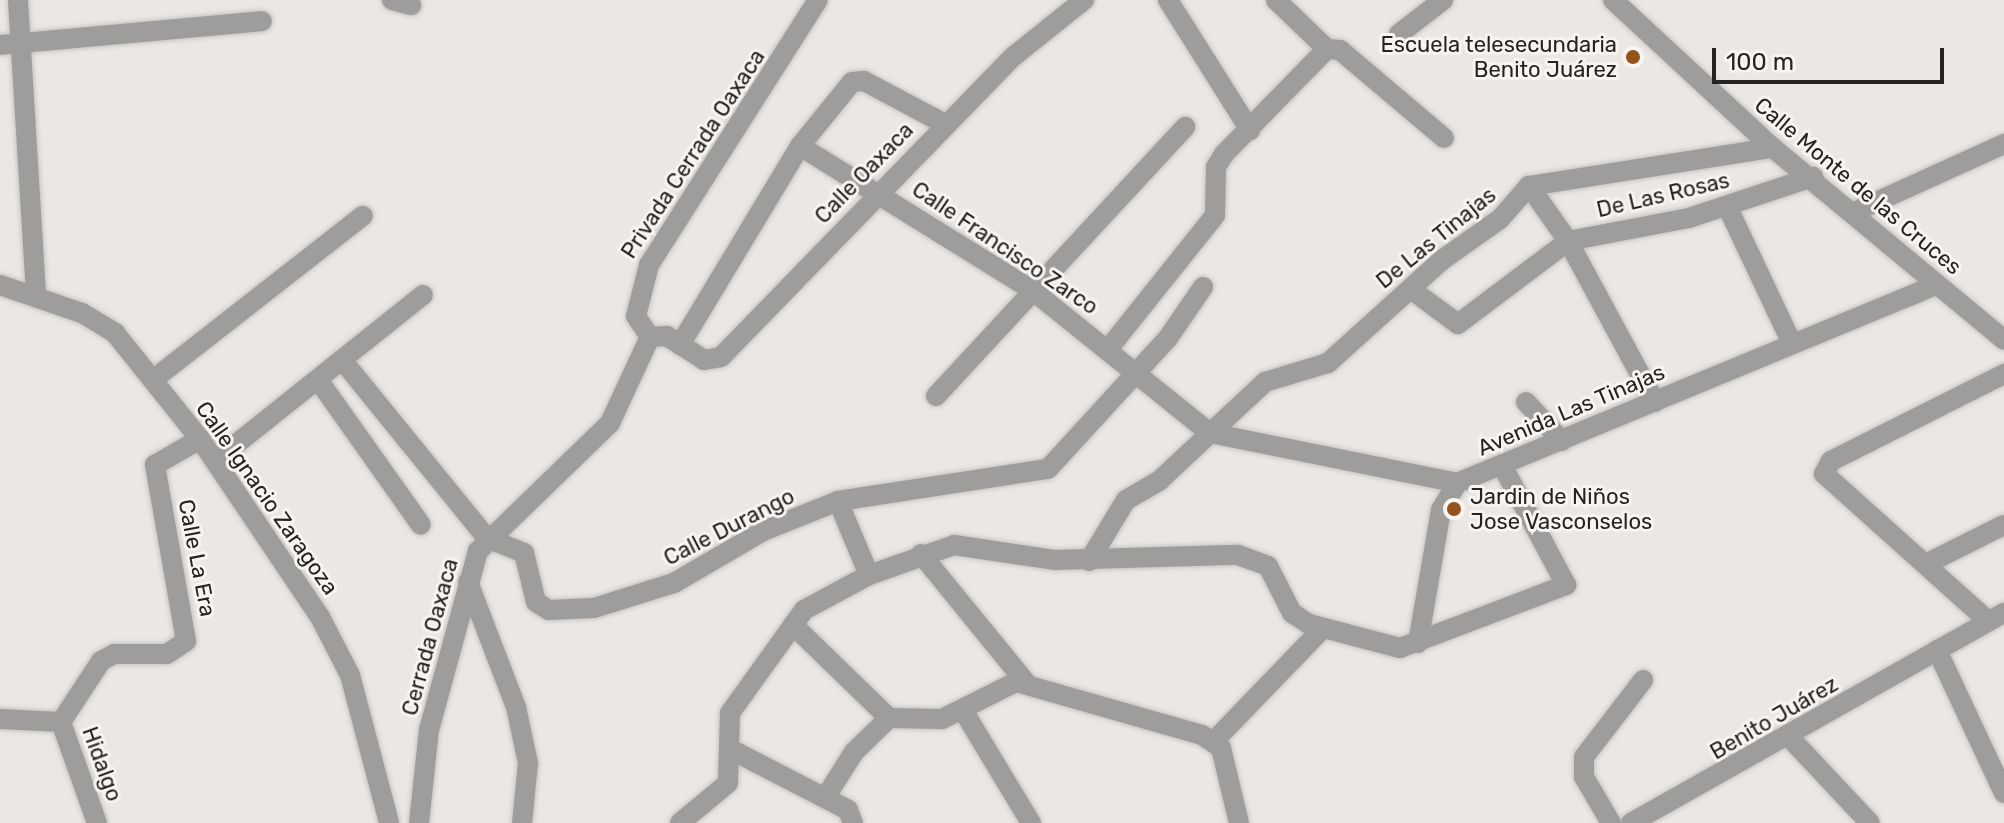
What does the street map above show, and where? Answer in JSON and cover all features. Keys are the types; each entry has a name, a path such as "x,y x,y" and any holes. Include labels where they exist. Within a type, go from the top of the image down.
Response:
{"street":[{"path":"18,0 36,296"},
{"name":"Privada Cerrada Oaxaca","path":"650,337 636,316 649,265 818,0"},
{"name":"Calle Oaxaca","path":"650,337 667,336 704,360 721,357 945,124 1084,0"},
{"path":"1168,0 1250,130"},
{"path":"1276,0 1327,49 1340,50 1444,138"},
{"path":"1399,34 1443,0"},
{"name":"Calle Monte de las Cruces","path":"1613,0 1773,148 1813,177 2004,340"},
{"path":"0,45 22,47 262,21"},
{"path":"1109,348 1215,215 1216,167 1327,49"},
{"path":"680,345 800,146 857,80 945,124"},
{"path":"936,396 1185,127"},
{"path":"1854,212 2004,144"},
{"name":"Calle Francisco Zarco","path":"800,146 1032,290 1109,348 1210,433"},
{"name":"De Las Tinajas","path":"1089,561 1126,500 1210,433 1265,382 1328,363 1500,219 1529,186 1773,148"},
{"name":"De Las Rosas","path":"1568,241 1728,208 1813,177"},
{"path":"1529,186 1568,241 1655,402"},
{"path":"1728,208 1791,341"},
{"path":"154,379 363,216"},
{"path":"1412,290 1443,319 1464,321 1568,241"},
{"name":"Calle Ignacio Zaragoza","path":"0,285 36,296 115,333 200,439 320,617 350,675 389,823"},
{"name":"Avenida Las Tinajas","path":"1457,483 1655,402 1791,341 1936,285"},
{"name":"Calle Durango","path":"487,538 524,553 541,608 594,608 674,583 763,531 838,501 1048,469 1203,287"},
{"path":"215,461 423,295"},
{"name":"Cerrada Oaxaca","path":"419,823 429,730 468,582 487,538 610,423 650,337"},
{"path":"343,361 487,538"},
{"path":"1996,617 1926,564 1828,479 1825,467 2004,374"},
{"path":"319,381 421,525"},
{"path":"1526,402 1562,441"},
{"path":"1210,433 1457,483 1441,510 1418,643"},
{"name":"Calle La Era","path":"61,722 101,661 167,654 186,641 155,465 200,439"},
{"path":"680,823 722,792 730,749 730,713 793,625 817,601 869,575 921,554 954,545 1089,561 1256,558 1281,579 1292,613 1322,629 1387,648 1418,643 1566,585 1502,465"},
{"path":"838,501 869,575"},
{"path":"1926,564 2004,525"},
{"path":"921,554 1027,684"},
{"path":"468,582 516,707 528,763 522,823"},
{"name":"Benito Juárez","path":"1631,823 1662,816 1996,617"},
{"path":"793,625 889,718"},
{"path":"1214,741 1322,629"},
{"path":"1937,650 2004,793"},
{"path":"1611,823 1584,777 1584,757 1643,680"},
{"path":"825,798 854,752 889,718 964,712 1006,684 1027,684 1214,741"},
{"path":"964,712 1031,823"},
{"path":"0,719 61,722"},
{"name":"Hidalgo","path":"61,722 97,823"},
{"path":"1791,739 1870,823"},
{"path":"1214,741 1239,823"},
{"path":"730,749 848,810 853,823"}],"place":[{"name":"Escuela telesecundaria Benito Juárez","path":"1633,57"},
{"name":"Jardin de Niños Jose Vasconselos","path":"1454,509"}]}
